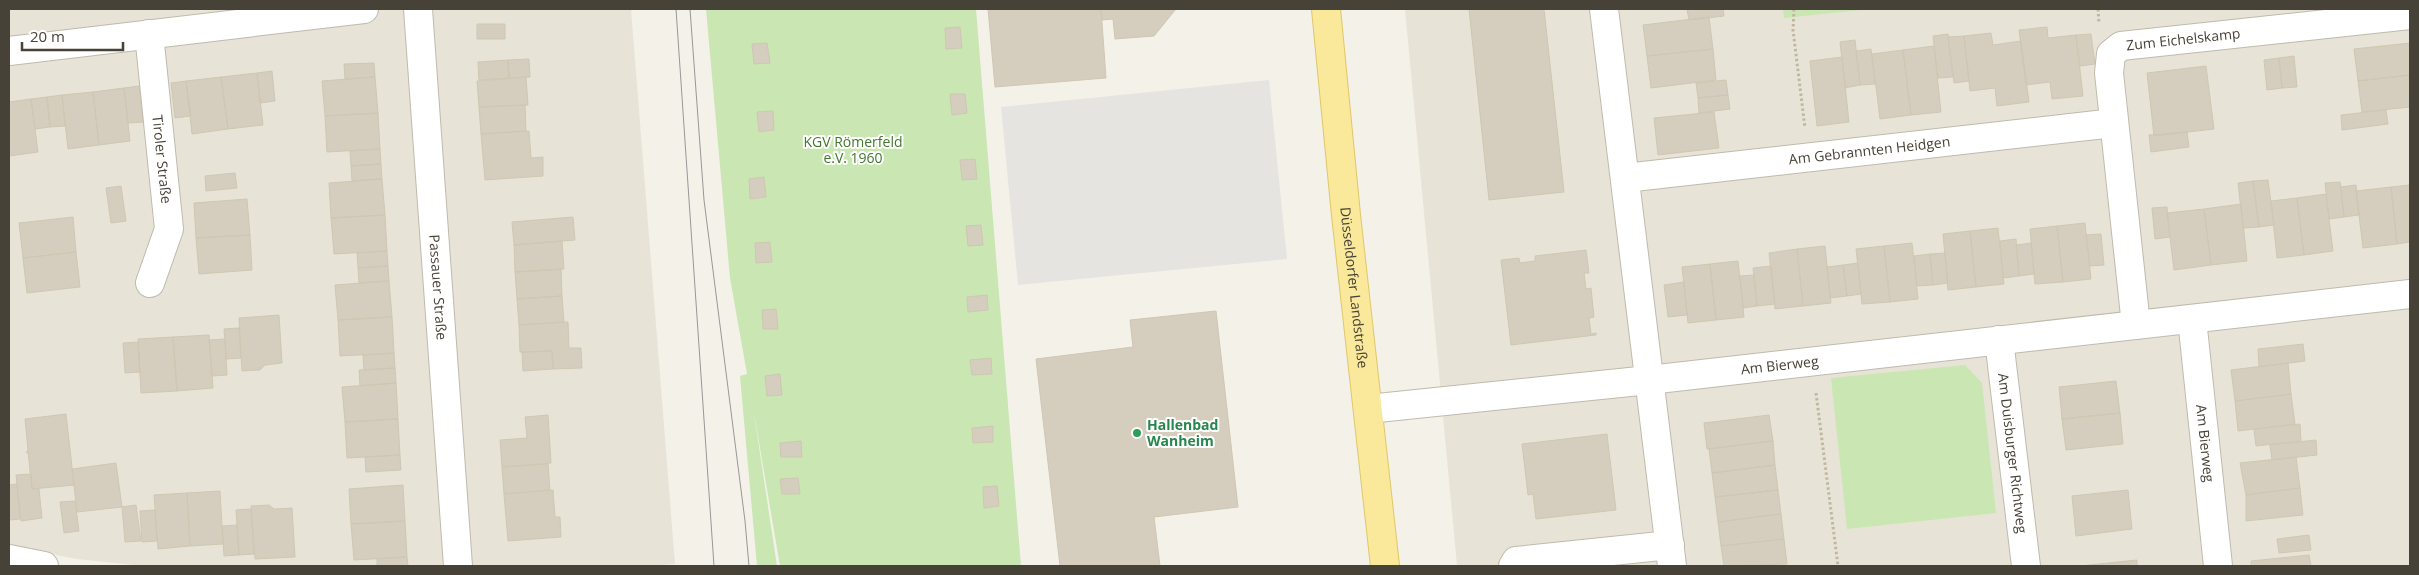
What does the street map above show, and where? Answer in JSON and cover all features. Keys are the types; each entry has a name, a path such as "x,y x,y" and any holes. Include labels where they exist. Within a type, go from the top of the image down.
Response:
{"main road":[{"name":"Düsseldorfer Landstraße","path":"1326,9 1346,215 1385,566"}],"street":[{"path":"9,51 364,9"},
{"name":"Passauer Straße","path":"418,9 458,566"},
{"path":"1513,566 1516,561 1671,556 1604,9"},
{"name":"Zum Eichelskamp","path":"2136,325 2109,73 2111,54 2121,46 2410,15"},
{"name":"Tiroler Straße","path":"149,34 169,229 150,283"},
{"name":"Am Gebrannten Heidgen","path":"1625,178 2114,123"},
{"name":"Am Bierweg","path":"1368,408 1649,380 2410,294"},
{"name":"Am Bierweg","path":"2192,319 2218,566"},
{"name":"Am Duisburger Richtweg","path":"1999,340 2026,566"},
{"path":"9,559 44,566"}],"path":[{"path":"1794,9 1793,30 1809,158"},
{"path":"1812,361 1838,566"}],"shaded area":[{"path":"9,9 631,9 675,564 648,566 142,566 77,559 9,546"},
{"path":"1405,9 2410,9 2410,566 1457,566"},
{"path":"1269,80 1287,259 1018,285 1001,107"}],"green space":[{"name":"KGV Römerfeld e.V. 1960","path":"706,9 976,9 1021,566 780,566 753,407 777,566 757,566 740,376 747,374 730,278"},
{"path":"1783,9 1871,9 1784,18"},
{"path":"1965,365 1982,383 1996,513 1847,529 1831,378"}],"building":[{"path":"988,9 1101,9 1106,78 995,87"},
{"path":"1101,9 1176,9 1154,36 1115,39 1113,19 1102,20"},
{"path":"1469,9 1544,9 1564,192 1489,200"},
{"path":"1687,9 1723,9 1724,16 1689,20"},
{"path":"1709,17 1713,49 1647,56 1643,25"},
{"path":"477,24 505,24 505,39 477,39"},
{"path":"960,27 962,48 946,49 945,28"},
{"path":"2047,27 2048,38 2076,35 2083,96 2052,99 2050,82 2026,85 2019,30"},
{"path":"1991,33 1993,45 2021,41 2029,102 1997,106 1995,88 1970,91 1964,36"},
{"path":"1948,34 1953,77 1938,78 1933,36"},
{"path":"2091,34 2095,64 2080,66 2076,35"},
{"path":"1964,36 1969,81 1954,83 1948,37"},
{"path":"1855,40 1860,85 1845,88 1840,42"},
{"path":"767,43 770,63 754,64 752,44"},
{"path":"2410,43 2410,75 2358,81 2354,49"},
{"path":"1934,46 1941,112 1911,115 1903,50"},
{"path":"1713,49 1716,80 1651,88 1647,56"},
{"path":"1871,49 1875,84 1860,85 1856,51"},
{"path":"1903,50 1911,115 1880,119 1872,54"},
{"path":"2294,56 2297,87 2282,88 2279,58"},
{"path":"1842,57 1849,122 1817,126 1810,61"},
{"path":"2279,58 2282,88 2267,90 2264,60"},
{"path":"529,59 530,77 509,78 508,60"},
{"path":"508,60 509,78 479,80 478,62"},
{"path":"374,63 375,77 345,79 344,64"},
{"path":"2206,66 2214,129 2154,136 2147,73"},
{"path":"272,71 275,101 260,103 257,73"},
{"path":"257,73 263,125 228,129 221,77"},
{"path":"2410,75 2410,107 2362,112 2358,81"},
{"path":"221,77 228,129 192,134 186,81"},
{"path":"375,77 378,113 325,116 322,81"},
{"path":"526,77 528,105 479,107 477,81"},
{"path":"1726,80 1728,95 1698,98 1696,83"},
{"path":"186,81 191,116 175,118 171,83"},
{"path":"139,86 143,122 128,123 124,88"},
{"path":"124,88 130,141 99,145 93,92"},
{"path":"93,92 99,145 68,149 62,95"},
{"path":"950,94 965,94 967,113 952,115"},
{"path":"62,95 65,126 50,127 47,97"},
{"path":"1728,95 1730,109 1699,113 1698,98"},
{"path":"47,97 50,127 35,129 31,99"},
{"path":"31,99 38,152 9,156 9,102"},
{"path":"525,105 526,131 481,134 479,107"},
{"path":"2386,110 2388,124 2342,130 2341,115"},
{"path":"773,111 774,130 759,132 757,112"},
{"path":"1714,112 1719,148 1658,155 1654,118"},
{"path":"378,113 380,149 327,152 325,116"},
{"path":"529,131 531,158 543,157 543,176 485,180 481,134"},
{"path":"2187,132 2189,147 2151,152 2149,135"},
{"path":"380,149 381,164 351,166 350,151"},
{"path":"975,159 977,179 962,180 960,160"},
{"path":"381,164 382,179 352,181 351,166"},
{"path":"235,173 237,188 206,191 205,176"},
{"path":"764,177 766,197 750,199 749,179"},
{"path":"382,179 385,215 331,218 329,183"},
{"path":"2268,180 2274,225 2259,227 2253,181"},
{"path":"2253,181 2259,227 2243,228 2238,183"},
{"path":"2340,182 2344,217 2329,219 2325,183"},
{"path":"2356,185 2359,215 2344,217 2341,187"},
{"path":"2410,185 2410,242 2397,244 2391,187"},
{"path":"121,186 126,221 111,223 106,188"},
{"path":"2391,187 2397,244 2363,248 2356,191"},
{"path":"2326,194 2333,251 2304,255 2297,198"},
{"path":"2297,198 2304,255 2277,258 2271,201"},
{"path":"247,199 250,235 196,238 194,203"},
{"path":"2241,204 2247,261 2211,265 2204,209"},
{"path":"2167,207 2170,237 2155,239 2152,208"},
{"path":"2204,209 2211,265 2174,270 2167,213"},
{"path":"385,215 387,251 334,254 331,218"},
{"path":"73,217 76,252 23,258 19,223"},
{"path":"573,217 575,240 514,245 512,222"},
{"path":"2085,223 2091,279 2063,282 2057,226"},
{"path":"981,225 983,245 968,246 966,226"},
{"path":"2057,226 2063,282 2035,284 2030,229"},
{"path":"1998,228 2004,284 1976,287 1970,231"},
{"path":"1970,231 1976,287 1948,290 1943,234"},
{"path":"2101,234 2104,265 2090,266 2086,235"},
{"path":"250,235 252,270 199,274 196,238"},
{"path":"2016,239 2019,276 2003,278 2000,241"},
{"path":"562,241 564,269 515,272 514,245"},
{"path":"770,242 772,262 756,263 755,243"},
{"path":"1912,243 1918,299 1890,302 1884,246"},
{"path":"2031,243 2034,274 2019,276 2016,245"},
{"path":"1825,246 1831,303 1803,306 1797,249"},
{"path":"1884,246 1890,302 1862,304 1856,249"},
{"path":"1797,249 1803,306 1775,309 1769,253"},
{"path":"1586,250 1589,273 1584,273 1586,289 1591,288 1594,317 1589,318 1591,334 1596,333 1596,335 1511,345 1501,260 1519,258 1520,263 1535,261 1535,256"},
{"path":"387,251 388,266 358,268 357,253"},
{"path":"76,252 80,287 27,293 23,258"},
{"path":"1945,253 1948,283 1933,285 1930,254"},
{"path":"1930,254 1933,285 1917,286 1914,256"},
{"path":"1738,261 1744,317 1716,320 1710,264"},
{"path":"1858,263 1861,294 1847,296 1843,265"},
{"path":"1710,264 1716,320 1688,323 1682,267"},
{"path":"1843,265 1847,296 1830,298 1827,267"},
{"path":"388,266 389,281 359,283 358,268"},
{"path":"1771,266 1775,304 1757,306 1753,268"},
{"path":"561,269 562,296 517,299 515,272"},
{"path":"1754,275 1757,306 1743,308 1740,276"},
{"path":"389,281 392,317 338,320 335,285"},
{"path":"1684,282 1687,315 1668,317 1664,285"},
{"path":"987,295 988,310 968,312 967,297"},
{"path":"562,296 564,322 519,325 517,299"},
{"path":"776,309 778,329 763,329 762,310"},
{"name":"Hallenbad Wanheim","path":"1216,311 1238,507 1154,517 1160,566 1060,566 1036,359 1133,347 1130,320"},
{"path":"279,315 282,363 265,365 260,370 242,371 239,318"},
{"path":"392,317 394,353 340,356 338,320"},
{"path":"568,322 569,348 581,348 582,368 553,369 552,351 520,352 519,325"},
{"path":"239,328 241,358 226,359 224,329"},
{"path":"209,335 213,388 177,391 173,337"},
{"path":"173,337 177,391 141,393 138,339"},
{"path":"225,339 227,375 212,376 209,340"},
{"path":"138,342 140,372 125,373 123,343"},
{"path":"2303,344 2305,361 2259,367 2258,349"},
{"path":"552,351 553,369 523,371 522,352"},
{"path":"394,353 395,368 364,370 363,355"},
{"path":"991,358 992,374 972,375 970,360"},
{"path":"2288,363 2291,394 2235,401 2231,370"},
{"path":"395,368 396,383 360,386 359,370"},
{"path":"780,374 782,395 767,396 765,376"},
{"path":"2116,381 2120,413 2062,419 2059,387"},
{"path":"396,383 398,419 345,422 342,387"},
{"path":"2291,394 2295,424 2238,431 2235,401"},
{"path":"2120,413 2123,444 2066,450 2062,419"},
{"path":"66,414 74,485 32,489 28,452 26,453 28,450 25,419"},
{"path":"548,415 551,463 502,467 500,440 527,438 525,417"},
{"path":"1769,415 1773,441 1707,449 1704,423"},
{"path":"398,419 400,455 347,458 345,422"},
{"path":"2300,424 2301,441 2256,446 2254,429"},
{"path":"993,426 993,442 973,443 972,428"},
{"path":"1607,434 1616,510 1536,519 1533,494 1528,495 1522,444"},
{"path":"2316,440 2317,455 2272,460 2270,445"},
{"path":"801,441 802,457 781,457 780,443"},
{"path":"1773,441 1775,465 1712,473 1709,449"},
{"path":"400,455 401,470 366,472 365,457"},
{"path":"2296,457 2300,488 2246,495 2240,463"},
{"path":"116,463 122,507 77,512 72,469"},
{"path":"548,464 550,490 504,494 502,467"},
{"path":"1775,465 1778,490 1715,497 1712,473"},
{"path":"31,474 32,489 39,489 42,518 21,521 16,475"},
{"path":"798,478 800,494 782,494 780,479"},
{"path":"17,484 20,519 9,520 9,485"},
{"path":"403,485 405,521 351,524 349,489"},
{"path":"997,486 999,506 984,508 983,487"},
{"path":"2300,488 2303,515 2246,521 2246,495"},
{"path":"553,490 555,517 560,517 561,537 508,541 504,494"},
{"path":"1778,490 1781,514 1718,522 1715,497"},
{"path":"2128,490 2132,529 2076,536 2072,496"},
{"path":"220,491 223,544 190,546 187,493"},
{"path":"187,493 190,546 158,549 154,495"},
{"path":"75,501 79,531 64,533 60,502"},
{"path":"136,505 141,541 125,542 122,507"},
{"path":"269,505 274,509 292,508 295,557 255,559 251,506"},
{"path":"251,509 254,554 239,555 236,510"},
{"path":"155,510 157,541 142,542 140,511"},
{"path":"1781,514 1784,539 1721,546 1718,522"},
{"path":"405,521 407,557 354,560 351,524"},
{"path":"237,525 239,555 224,556 222,526"},
{"path":"2309,535 2311,550 2279,553 2277,539"},
{"path":"1784,539 1787,564 1724,566 1721,546"},
{"path":"2309,555 2311,566 2251,566 2251,561"},
{"path":"407,557 408,566 377,566 377,559"},
{"path":"2137,560 2137,566 2080,566"}],"tram line":[{"path":"676,9 714,566"},
{"path":"690,9 704,200 745,521 749,566"}],"place":[{"name":"Hallenbad Wanheim","path":"1137,433"}]}
